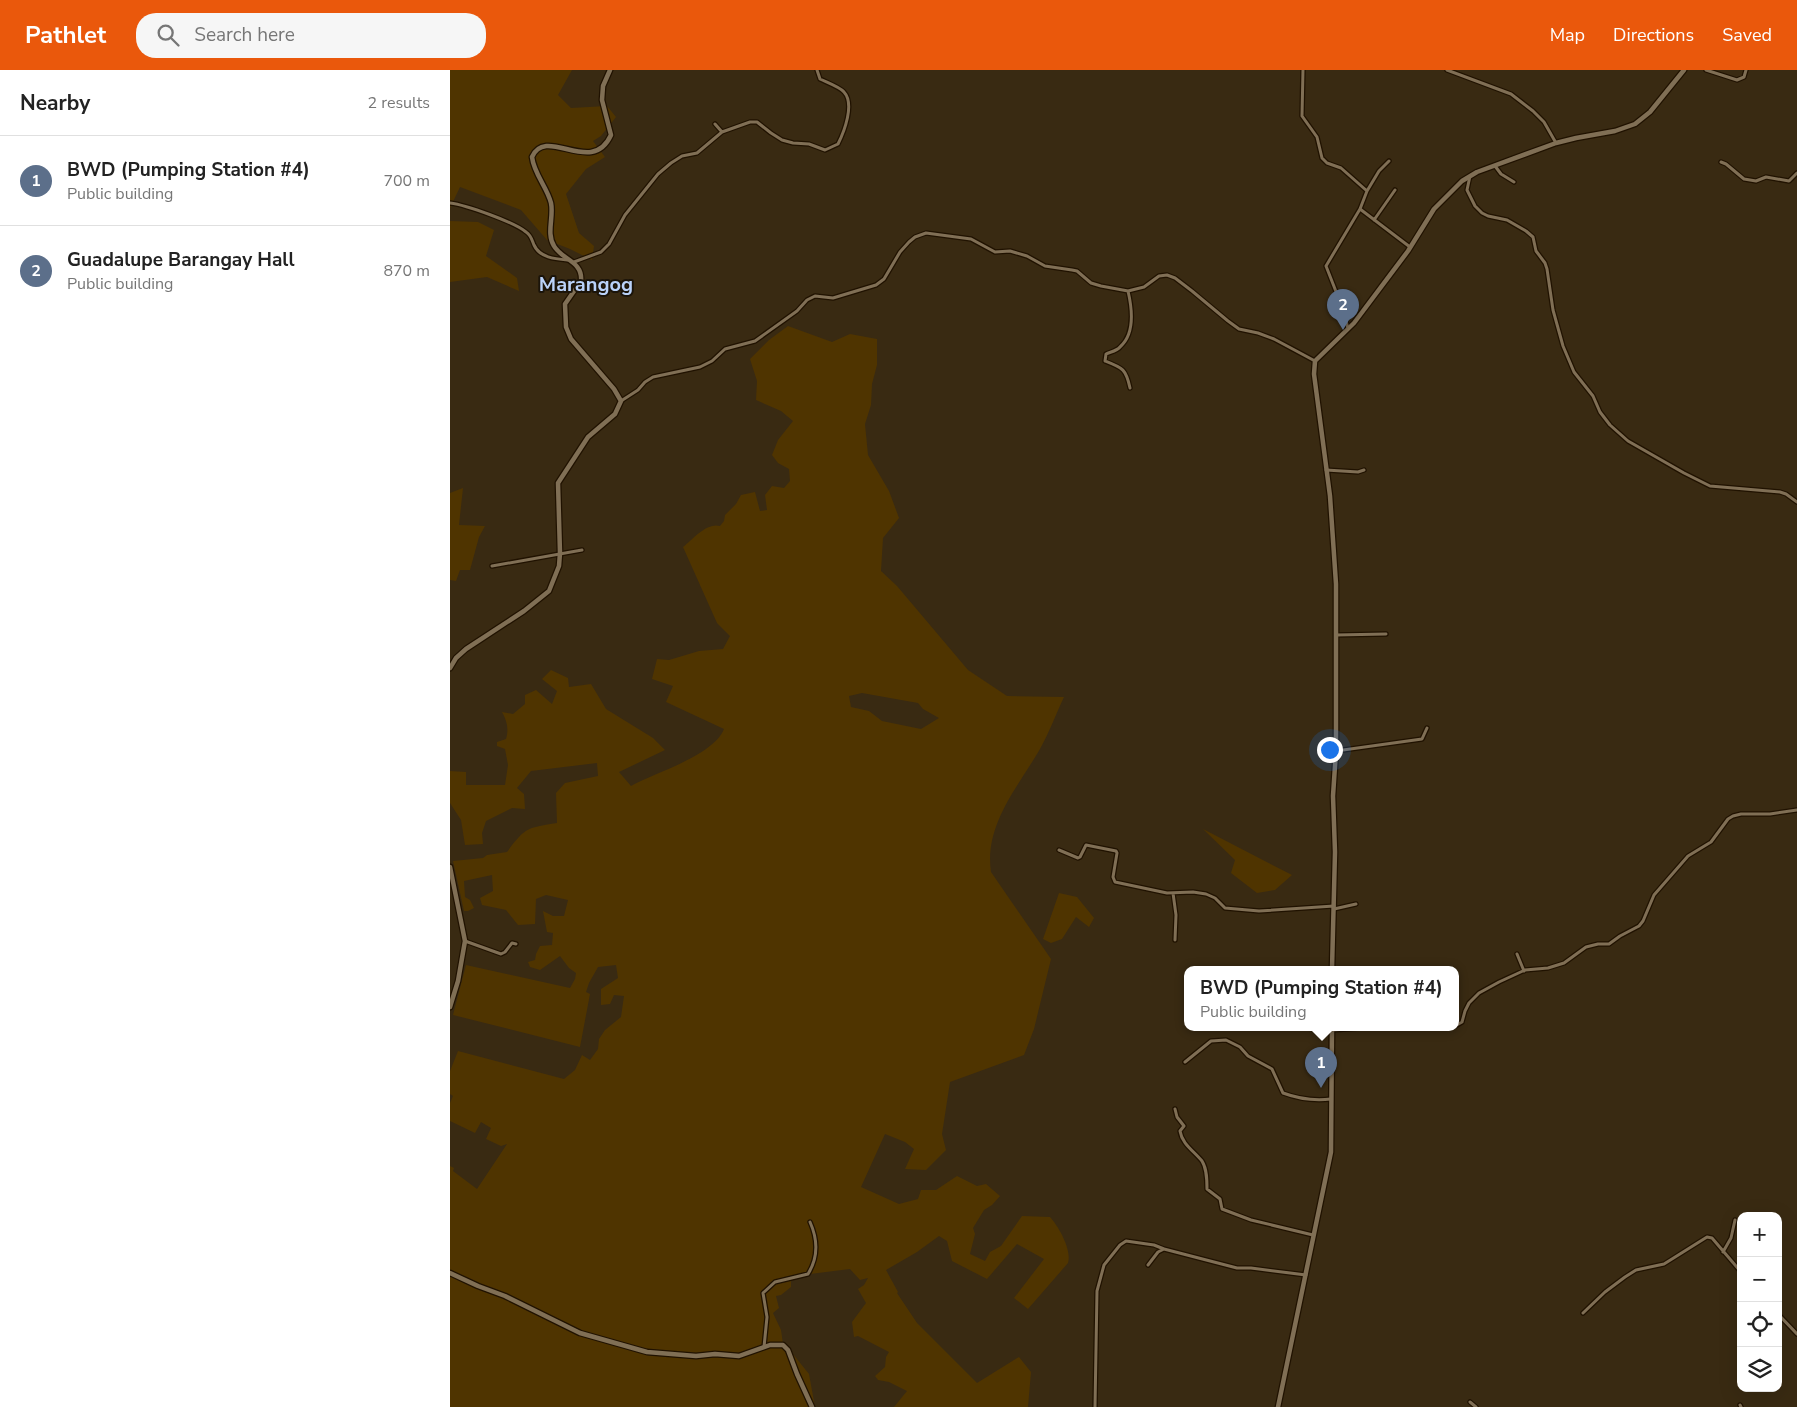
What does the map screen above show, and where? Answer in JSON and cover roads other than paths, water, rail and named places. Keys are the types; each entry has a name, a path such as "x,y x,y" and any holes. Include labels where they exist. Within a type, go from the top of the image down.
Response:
{"main road":[{"path":"450,668 456,658 466,648 524,612 549,591 559,566 558,483 588,437 615,414 621,400 614,389 571,339 566,326 564,304 581,281 580,271 572,261 561,254 554,246 551,236 551,203 533,166 532,157 539,147 546,145 577,152 589,152 598,150 608,141 611,135 605,116 602,92 610,70"},
{"path":"1332,966 1334,908 1333,796 1336,751 1334,558 1330,496 1314,374 1314,361 1348,329 1389,277 1439,204 1457,185 1470,176 1556,143 1628,127 1641,120 1660,101 1684,70"},
{"path":"450,867 465,941 458,981 450,1007"},
{"path":"1278,1407 1331,1152 1332,1031"},
{"path":"450,1273 506,1296 580,1333 627,1347 668,1355 696,1356 714,1354 733,1357 745,1355 764,1347 783,1345 787,1348 812,1407"}],"street":[{"path":"450,203 459,204 505,220 527,232 537,251 553,258 572,261 601,252 609,244 619,223 658,174 677,158 697,153 722,132 750,122 757,122 782,140 793,144 809,144 825,150 838,144 845,130 848,116 848,98 843,91 820,79 817,70"},
{"path":"1303,70 1302,116 1318,137 1322,158 1327,163 1341,168 1367,191"},
{"path":"1447,70 1511,94 1544,122 1556,143"},
{"path":"1706,70 1737,80 1744,76 1746,70"},
{"path":"715,124 722,132"},
{"path":"1348,329 1344,312 1326,266 1360,209 1367,191 1379,171 1390,161"},
{"path":"1722,162 1744,178 1756,181 1766,177 1789,181 1797,173"},
{"path":"1495,166 1503,176 1514,182"},
{"path":"1470,176 1467,190 1469,198 1482,213 1493,218 1507,220 1533,237 1536,251 1547,269 1553,310 1566,353 1574,372 1593,396 1600,412 1610,425 1628,441 1684,474 1710,486 1780,492 1797,502"},
{"path":"1374,220 1395,190"},
{"path":"1360,209 1410,247"},
{"path":"621,400 638,390 653,377 700,367 712,361 725,349 755,342 815,296 834,298 876,285 884,279 900,252 909,242 915,237 926,233 970,239 995,252 1010,251 1027,256 1045,266 1077,271 1091,283 1128,291 1144,288 1164,274 1192,291 1239,329 1274,339 1314,361"},
{"path":"1128,291 1131,302 1131,325 1120,348 1106,354 1105,361 1120,366 1124,370 1130,388"},
{"path":"1326,470 1358,472 1364,470"},
{"path":"492,566 582,550"},
{"path":"1336,635 1386,634"},
{"path":"1336,751 1422,739 1427,728"},
{"path":"1459,1023 1462,1022 1465,1011 1479,993 1524,971 1548,968 1564,963 1586,947 1609,944 1639,926 1654,895 1693,852 1710,842 1728,819 1741,814 1770,814 1797,810"},
{"path":"1059,850 1080,858 1086,845 1112,848 1117,853 1113,877 1115,882 1173,893 1206,894 1215,898 1225,908 1259,911 1334,908 1356,904"},
{"path":"1173,893 1176,915 1175,940"},
{"path":"465,941 501,954 505,952 512,942 516,944"},
{"path":"1517,954 1524,971"},
{"path":"1185,1062 1211,1041 1226,1040 1240,1047 1248,1056 1272,1069 1283,1093 1297,1098 1331,1099"},
{"path":"1175,1109 1176,1117 1184,1126 1180,1131 1181,1137 1203,1162 1207,1176 1207,1189 1220,1199 1222,1209 1251,1220 1313,1235"},
{"path":"1723,1252 1731,1238 1735,1220"},
{"path":"764,1347 767,1317 764,1293 775,1282 808,1274 813,1266 817,1240 810,1222"},
{"path":"1583,1313 1625,1276 1636,1270 1664,1264 1707,1237 1712,1238 1737,1268"},
{"path":"1095,1407 1097,1291 1104,1265 1120,1245 1126,1241 1154,1245 1237,1268 1306,1275"},
{"path":"1148,1265 1158,1252 1164,1249"},
{"path":"1782,1318 1797,1334"},
{"path":"1470,1402 1476,1407"}],"place":[{"name":"Guadalupe Barangay Hall","path":"1343,330"},
{"name":"BWD (Pumping Station #4)","path":"1321,1088"}],"district":[{"name":"Marangog","path":"586,284"}]}
